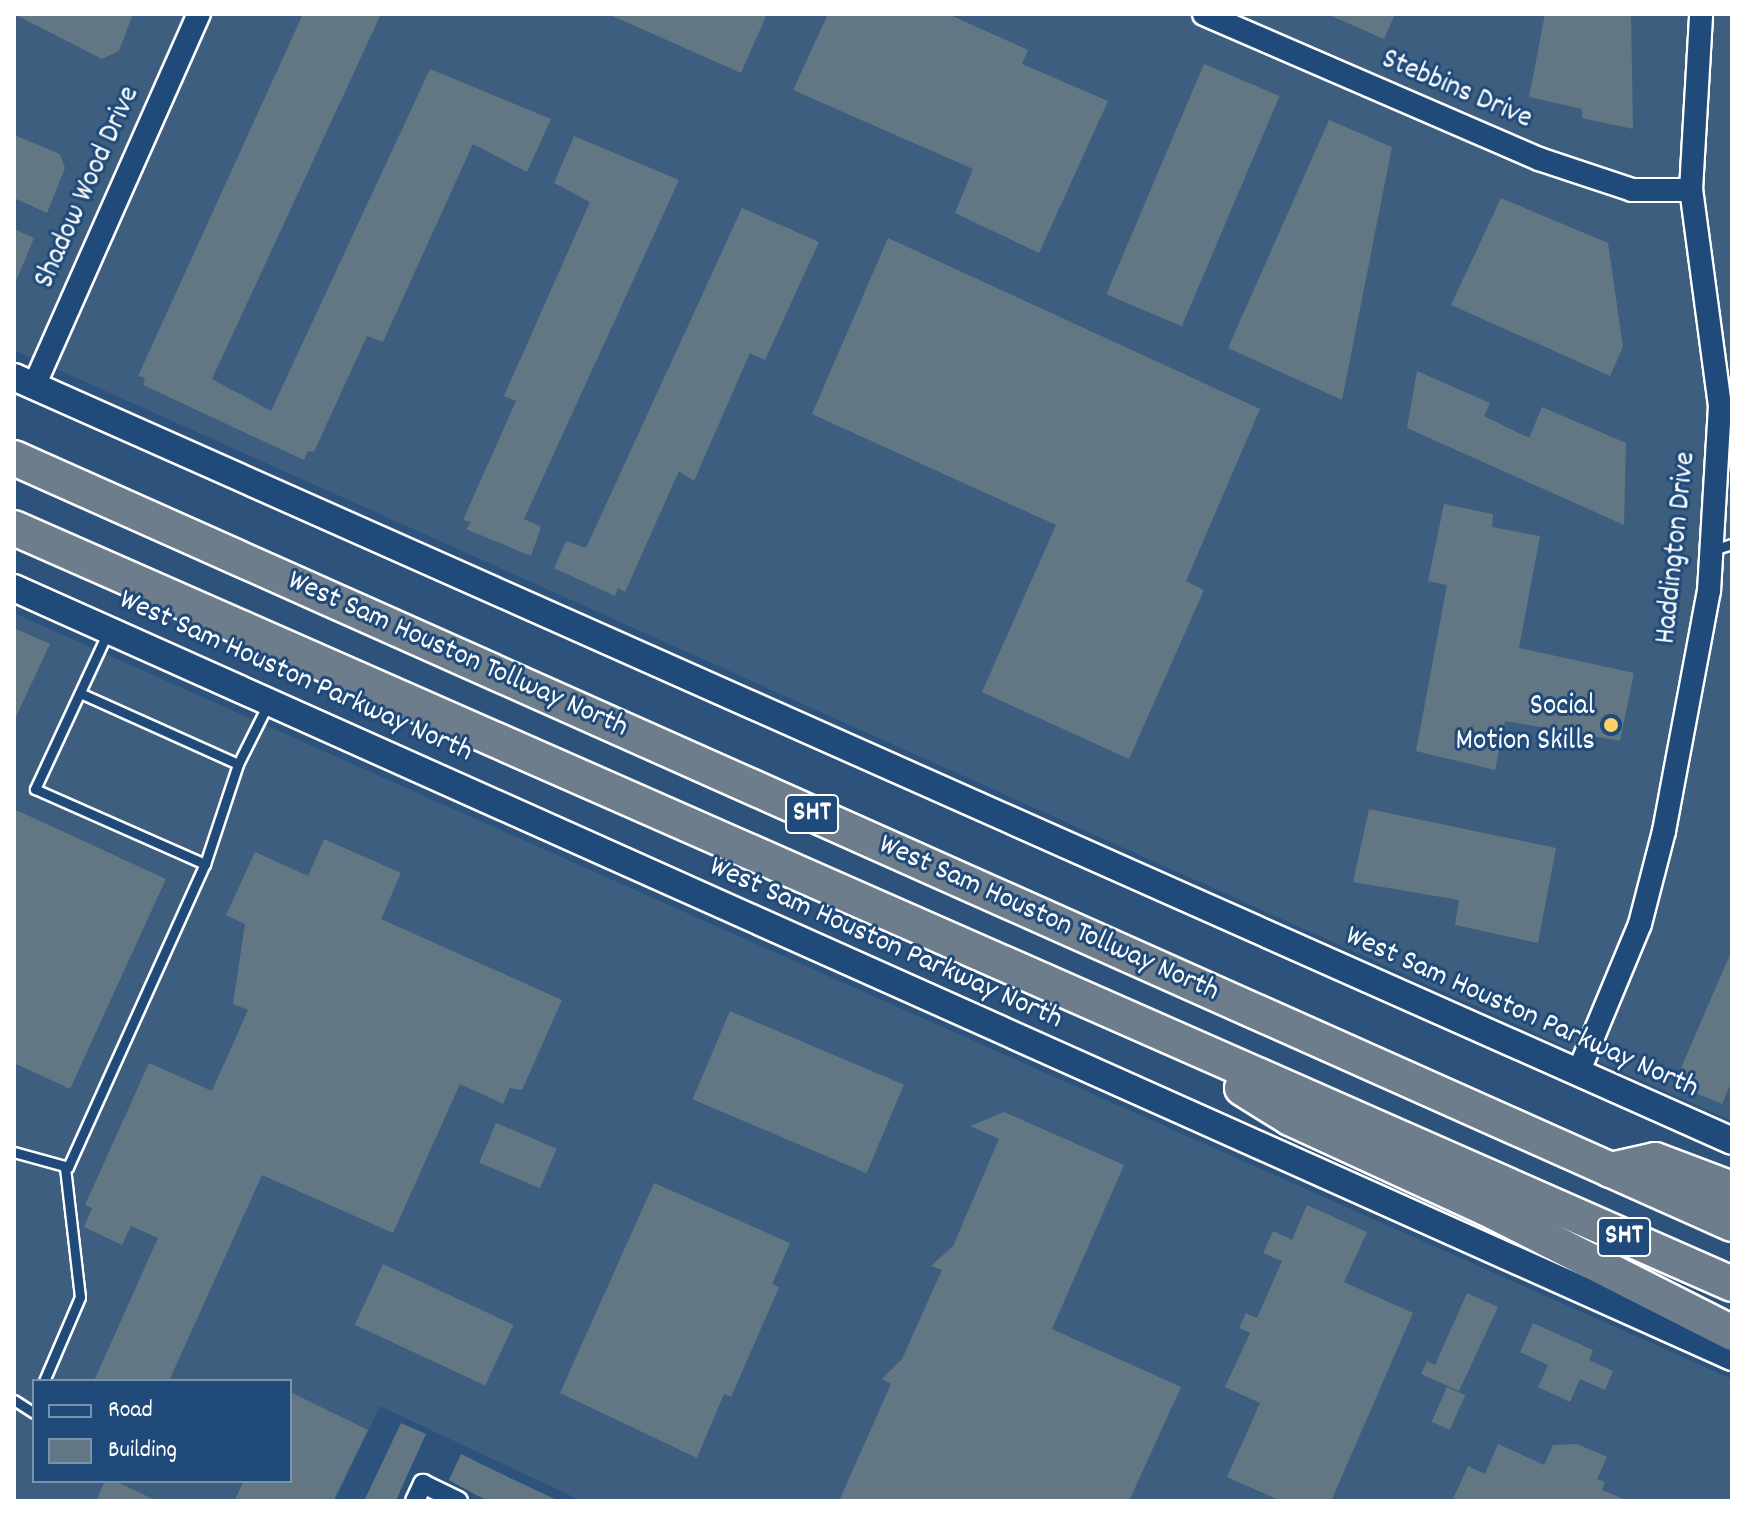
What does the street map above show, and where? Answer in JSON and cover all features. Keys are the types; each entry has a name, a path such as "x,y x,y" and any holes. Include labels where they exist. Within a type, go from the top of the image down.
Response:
{"highway":[{"name":"West Sam Houston Tollway North","path":"14,458 1732,1224"},
{"name":"West Sam Houston Tollway North","path":"14,528 1732,1284"},
{"path":"1137,1022 1290,1118 1486,1208 1732,1333"},
{"path":"1610,1170 1655,1160 1732,1189"}],"main road":[{"name":"West Sam Houston Parkway North","path":"24,382 1732,1141"},
{"name":"West Sam Houston Parkway North","path":"14,588 1732,1357"}],"street":[{"name":"Shadow Wood Drive","path":"24,382 199,14"},
{"name":"Stebbins Drive","path":"1204,14 1539,159 1632,190 1691,190"},
{"name":"Haddington Drive","path":"1578,1073 1640,924 1656,862 1722,547 1720,406 1724,365 1691,190 1701,14"},
{"path":"415,1501 423,1484 458,1501"}],"lane":[{"path":"109,631 35,789 205,864"},
{"path":"80,693 238,764"},
{"path":"45,1379 80,1297 65,1167 205,864 238,764 269,702"},
{"path":"14,1152 65,1167"}],"shaded area":[{"path":"14,14 1732,14 1732,1121 14,350"},
{"path":"14,613 1732,1379 1732,1501 582,1501 380,1406 335,1501 14,1501"}],"building":[{"path":"14,14 133,14 119,51 102,59"},
{"path":"303,14 381,14 212,379 271,411 430,69 551,119 527,172 473,144 383,342 367,336 314,452 308,451 304,460 143,385 145,378 138,376"},
{"path":"608,14 767,14 741,73"},
{"path":"828,14 948,14 1028,50 1022,64 1108,101 1039,253 955,213 973,169 793,90"},
{"path":"1327,14 1395,14 1384,39"},
{"path":"1545,14 1631,14 1633,129 1582,118 1582,109 1529,97"},
{"path":"1204,64 1279,96 1182,326 1106,294"},
{"path":"1329,120 1392,147 1342,400 1228,348"},
{"path":"14,135 60,154 65,168 47,213 14,198"},
{"path":"574,136 679,180 524,519 541,527 531,556 466,529 471,522 463,520 516,401 504,396 590,202 554,183"},
{"path":"1501,198 1608,243 1623,347 1610,376 1451,305"},
{"path":"742,208 819,242 765,360 750,353 694,481 679,471 625,592 618,588 615,596 554,568 566,541 586,548"},
{"path":"14,229 34,238 14,286"},
{"path":"888,238 1260,409 1186,581 1204,590 1129,759 982,692 1056,525 812,414"},
{"path":"1417,371 1490,403 1484,416 1529,438 1542,407 1626,443 1624,525 1407,428"},
{"path":"1444,504 1493,514 1492,527 1540,536 1519,648 1634,673 1620,741 1505,721 1495,770 1416,751 1447,585 1428,581"},
{"path":"14,628 50,644 14,721"},
{"path":"14,809 166,879 70,1089 14,1063"},
{"path":"1369,809 1556,848 1538,943 1455,925 1459,900 1353,882"},
{"path":"324,839 401,873 381,919 562,1000 522,1090 510,1088 503,1104 460,1084 393,1233 262,1175 170,1379 95,1379 158,1238 131,1226 122,1245 84,1227 92,1208 85,1205 149,1063 212,1091 248,1010 233,1004 245,924 226,915 255,852 308,876"},
{"path":"1732,950 1732,1081 1722,1104 1674,1084"},
{"path":"730,1011 904,1085 866,1173 692,1099"},
{"path":"1004,1112 1124,1165 1052,1329 1181,1387 1129,1501 839,1501 891,1384 882,1379 902,1359 942,1270 931,1266 953,1246 999,1139 970,1126"},
{"path":"496,1123 557,1149 540,1188 479,1163"},
{"path":"654,1183 790,1243 772,1284 779,1287 731,1397 724,1394 697,1458 560,1393"},
{"path":"1307,1205 1367,1232 1344,1282 1413,1313 1331,1501 1281,1501 1227,1477 1260,1403 1225,1387 1250,1333 1239,1328 1246,1313 1257,1318 1282,1261 1263,1253 1273,1231 1292,1240"},
{"path":"383,1264 514,1325 485,1386 355,1325"},
{"path":"1467,1293 1498,1307 1459,1391 1421,1374 1427,1361 1435,1365"},
{"path":"1533,1323 1593,1350 1589,1360 1613,1371 1605,1390 1580,1379 1570,1402 1538,1387 1548,1365 1520,1352"},
{"path":"1447,1387 1465,1395 1450,1430 1432,1422"},
{"path":"292,1393 368,1430 333,1501 234,1501 243,1483 292,1483"},
{"path":"401,1423 426,1434 396,1501 364,1501"},
{"path":"1498,1444 1544,1465 1553,1445 1577,1444 1607,1457 1597,1479 1605,1482 1602,1490 1628,1501 1452,1501 1468,1466 1485,1474"},
{"path":"461,1454 559,1501 490,1501 476,1495 449,1480"},
{"path":"104,1483 119,1483 157,1501 96,1501"}],"place":[{"name":"Social Motion Skills","path":"1611,725"}]}
